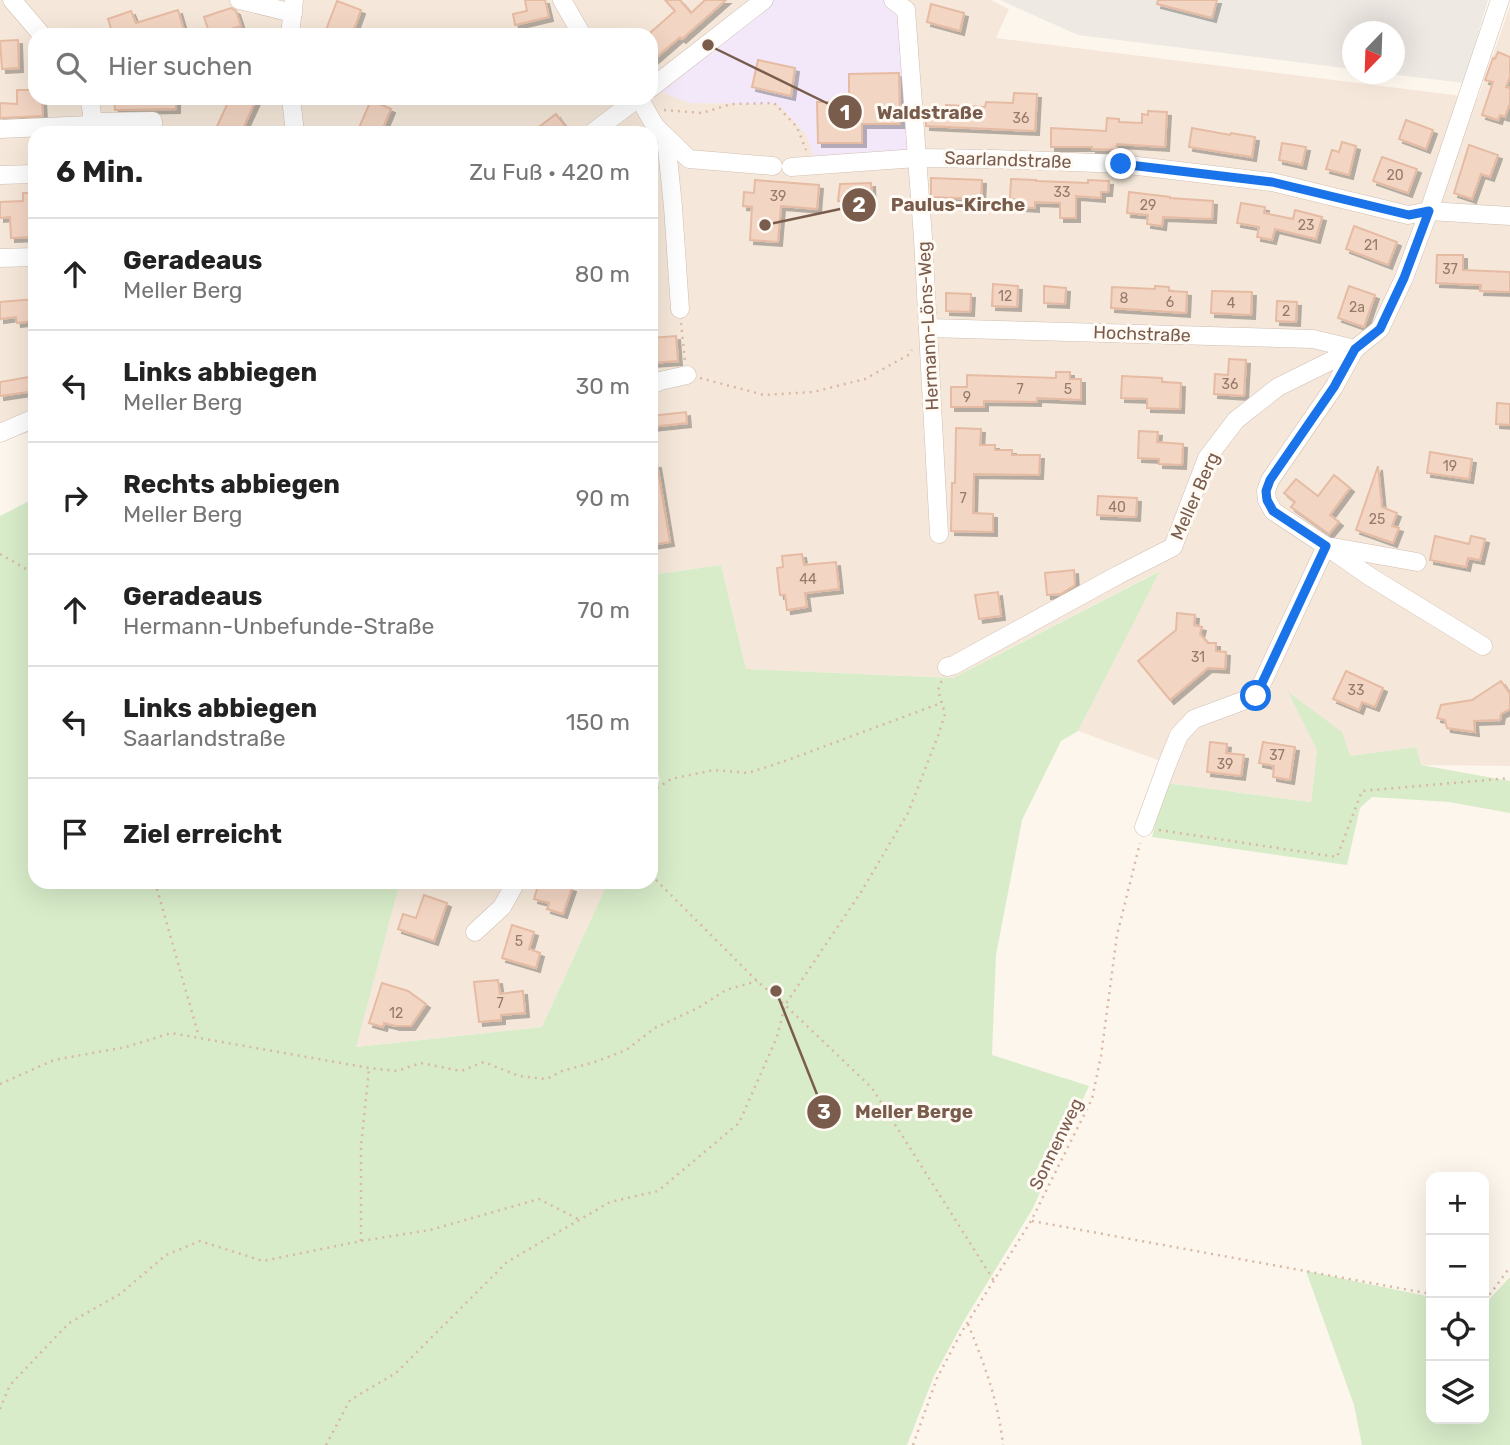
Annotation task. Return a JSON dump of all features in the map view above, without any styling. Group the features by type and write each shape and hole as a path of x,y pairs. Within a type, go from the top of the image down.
{"street":[{"path":"12,0 36,28"},
{"path":"239,0 293,6 291,28"},
{"path":"562,0 578,28"},
{"path":"658,83 764,0"},
{"name":"Hermann-Löns-Weg","path":"893,0 906,10 939,534"},
{"path":"1483,646 1369,576 1273,511 1266,491 1270,480 1334,387 1355,349 1380,329 1404,278 1429,211 1500,0"},
{"path":"89,126 93,111 91,105"},
{"path":"292,105 294,126"},
{"path":"601,126 629,105"},
{"path":"642,105 655,126"},
{"path":"100,126 153,121 153,126"},
{"path":"0,129 28,128"},
{"path":"658,129 666,138 680,309"},
{"name":"Saarlandstraße","path":"666,138 690,159 782,167 917,158 1121,164 1272,182 1409,215 1429,211 1510,216"},
{"path":"0,175 28,174"},
{"path":"0,258 28,257"},
{"name":"Hochstraße","path":"928,328 1313,340 1355,349"},
{"name":"Meller Berg","path":"947,667 1174,547 1207,458 1236,420 1278,387 1355,349"},
{"path":"658,382 687,375"},
{"path":"0,433 28,421"},
{"path":"1326,546 1416,562"},
{"path":"1144,827 1179,735 1194,719 1256,696 1326,546"},
{"path":"475,932 502,907 512,889"}],"path":[{"path":"662,110 702,113 731,104 774,103 797,127 813,166"},
{"path":"680,309 687,375 764,395 813,391 865,379 910,354 928,328"},
{"path":"0,554 28,570"},
{"path":"326,1445 350,1400 396,1373 507,1262 610,1202 658,1191 739,1123 777,1037 785,1005 861,892 908,813 945,715 938,690 947,667"},
{"path":"658,787 671,779 714,770 748,773 941,703"},
{"path":"1144,827 1337,857 1363,791 1510,778"},
{"name":"Sonnenweg","path":"913,1445 937,1378 1031,1221 1092,1099 1101,1056 1116,935 1144,827"},
{"path":"658,882 757,981 872,1088 994,1281"},
{"path":"157,889 199,1037"},
{"path":"0,1084 54,1060 126,1047 171,1033 369,1068 397,1071 421,1063 461,1071 484,1062 519,1076 547,1079 562,1071 626,1050 655,1028 698,1008 726,990 757,981"},
{"path":"361,1241 361,1146 369,1068"},
{"path":"0,1409 10,1385 69,1323 120,1294 166,1255 200,1241 263,1261 430,1230 538,1199 580,1220"},
{"path":"1031,1221 1426,1293"},
{"path":"1485,1298 1510,1267"},
{"path":"968,1323 988,1374 1003,1445"}],"shaded area":[{"path":"0,0 991,0 1009,9 996,38 1342,81 1342,84 1366,84 1478,98 1510,6 1510,766 1420,765 1416,747 1350,756 1289,694 1317,750 1311,802 1166,783 1163,762 1078,731 1159,571 953,678 746,669 721,565 658,574 658,126 28,126 28,433 0,442"},
{"path":"764,0 893,0 906,10 917,158 817,166 806,134 778,104 690,103 658,91 658,83"},
{"path":"1000,0 1488,0 1464,83 1405,76 1405,21 1342,21 1342,68 1078,35"},
{"path":"398,889 605,889 542,1027 355,1047"}],"green space":[{"path":"28,502 28,889 398,889 356,1047 542,1027 605,889 658,889 658,574 721,565 746,669 953,678 1160,571 1078,731 1061,741 1022,820 996,955 992,1055 1089,1086 1032,1210 965,1319 934,1376 907,1445 0,1445 0,516"},
{"path":"1288,692 1342,732 1350,756 1416,747 1421,765 1510,781 1510,813 1449,802 1372,797 1360,808 1347,865 1152,837 1166,783 1311,802 1317,750"},
{"path":"1306,1271 1426,1296 1426,1424 1489,1424 1489,1300 1510,1277 1510,1445 1362,1445 1354,1405"}],"building":[{"path":"525,0 545,0 549,17 515,25 513,14 527,11"},
{"path":"665,0 680,0 691,13 705,0 726,0 682,39 680,37 658,56 658,28 656,28 675,11"},
{"path":"1158,0 1217,0 1212,18 1157,4"},
{"path":"337,1 361,10 355,28 327,28"},
{"path":"931,4 964,13 960,31 927,22"},
{"path":"231,8 236,11 241,26 208,28 204,17"},
{"path":"178,10 183,28 111,28 108,19 131,11 136,23"},
{"path":"18,40 19,68 2,69 0,41"},
{"path":"1498,52 1510,57 1510,77 1506,87 1510,88 1510,103 1505,117 1500,115 1498,120 1482,115 1493,82 1485,80"},
{"path":"758,60 795,68 791,96 752,87"},
{"path":"899,73 900,124 862,124 862,143 818,143 817,102 849,102 849,74"},
{"path":"17,90 28,90 28,105 42,105 43,116 0,118 0,103 17,104"},
{"path":"1014,93 1037,94 1035,131 926,126 926,108 946,108 946,105 985,107 986,102 1013,103"},
{"path":"115,105 176,105 176,109 115,110"},
{"path":"227,105 254,105 244,126 217,126"},
{"path":"369,105 382,105 391,109 384,126 360,126"},
{"path":"1148,111 1167,112 1165,147 1117,144 1117,150 1051,147 1051,128 1106,131 1107,118 1119,119 1119,122 1142,123 1142,114 1148,115"},
{"path":"556,114 565,126 540,126"},
{"path":"1406,120 1433,130 1426,149 1399,139"},
{"path":"1192,128 1255,137 1252,157 1189,147"},
{"path":"1342,142 1356,146 1349,175 1326,169 1332,150 1339,152"},
{"path":"1282,143 1306,147 1302,165 1279,160"},
{"path":"1469,145 1498,155 1490,177 1481,174 1472,199 1454,193"},
{"path":"1382,157 1417,169 1408,193 1373,181"},
{"path":"931,178 982,180 981,199 931,197"},
{"path":"1011,179 1088,183 1088,180 1109,181 1108,192 1101,192 1101,198 1076,196 1076,218 1060,218 1060,203 1035,202 1035,208 1021,207 1021,200 1010,199"},
{"path":"755,180 819,185 817,209 781,206 778,242 750,240 752,207 743,206 744,192 754,193"},
{"path":"871,183 872,206 841,207 841,201 838,201 840,184"},
{"path":"1129,192 1213,201 1212,219 1163,217 1162,226 1147,224 1148,215 1127,213"},
{"path":"23,193 28,193 28,237 11,238 10,217 0,218 0,202 23,201"},
{"path":"1241,203 1265,207 1264,213 1293,219 1295,210 1322,217 1316,239 1275,229 1272,240 1257,237 1259,227 1237,223"},
{"path":"1354,226 1397,242 1388,265 1346,249"},
{"path":"1437,255 1463,255 1463,270 1510,272 1510,292 1480,291 1481,285 1436,283"},
{"path":"993,284 1018,286 1017,307 992,306"},
{"path":"1044,286 1066,288 1065,304 1044,303"},
{"path":"1155,286 1169,287 1169,291 1187,292 1186,313 1111,308 1112,287 1155,289"},
{"path":"1349,286 1375,295 1364,327 1338,318"},
{"path":"1212,291 1252,292 1251,315 1211,313"},
{"path":"946,293 971,294 970,312 946,311"},
{"path":"28,300 28,322 17,323 16,317 0,319 0,302"},
{"path":"1277,301 1297,302 1296,322 1276,321"},
{"path":"676,336 678,361 658,362 658,337"},
{"path":"1229,359 1246,360 1244,396 1214,394 1215,374 1228,375"},
{"path":"1056,372 1070,372 1070,379 1081,379 1081,400 1037,398 1037,402 984,401 984,407 951,407 951,387 967,387 967,375 1056,378"},
{"path":"1122,376 1162,378 1162,382 1181,383 1180,409 1147,408 1147,399 1121,398"},
{"path":"28,377 28,392 0,396 0,382"},
{"path":"1497,403 1510,404 1510,425 1496,424"},
{"path":"686,412 687,423 658,426 658,415"},
{"path":"956,428 981,429 980,445 995,445 995,450 1012,450 1012,455 1040,455 1039,475 974,474 973,513 993,514 993,532 951,531"},
{"path":"1139,431 1158,432 1157,442 1183,444 1182,465 1159,464 1159,459 1138,458"},
{"path":"1430,452 1472,459 1469,479 1427,473"},
{"path":"1378,466 1382,507 1397,513 1392,526 1399,528 1393,543 1356,530"},
{"path":"658,470 670,542 658,544"},
{"path":"1334,475 1350,488 1330,515 1339,522 1329,534 1291,507 1295,502 1284,493 1296,479 1318,496"},
{"path":"1098,496 1137,498 1136,517 1097,515"},
{"path":"1435,536 1469,544 1471,536 1485,539 1480,560 1468,558 1466,567 1430,560"},
{"path":"802,554 804,565 836,562 839,589 805,593 807,607 787,610 785,595 780,595 777,568 783,567 782,556"},
{"path":"1074,570 1075,585 1061,594 1047,595 1045,573"},
{"path":"998,592 1001,616 979,619 975,595"},
{"path":"1177,613 1195,615 1194,625 1202,627 1200,634 1208,643 1216,643 1216,651 1226,652 1225,669 1208,668 1170,700 1138,661 1176,630"},
{"path":"1346,671 1383,688 1375,707 1362,702 1359,710 1333,699"},
{"path":"1501,681 1510,694 1510,709 1501,714 1500,720 1474,721 1475,732 1447,728 1445,720 1437,718 1441,705 1472,700"},
{"path":"1210,742 1227,744 1226,753 1244,755 1241,776 1207,772"},
{"path":"1263,742 1295,747 1290,780 1273,777 1274,766 1259,763"},
{"path":"537,889 572,889 563,914 547,909 549,903 534,899"},
{"path":"424,895 447,903 434,941 398,929 403,914 416,918"},
{"path":"512,925 534,932 529,949 540,953 536,968 502,958"},
{"path":"498,980 500,994 523,991 525,1013 501,1015 501,1020 479,1022 474,982"},
{"path":"382,983 408,991 426,1004 411,1026 384,1023 383,1027 369,1023"}],"place":[{"name":"Waldstraße","path":"708,45"},
{"name":"Paulus-Kirche","path":"765,225"},
{"name":"Meller Berge","path":"776,991"}],"route":[{"path":"1121,164 1272,182 1409,215 1429,211 1404,278 1380,329 1355,349 1334,387 1270,480 1266,491 1273,511 1326,546 1256,696"}]}
